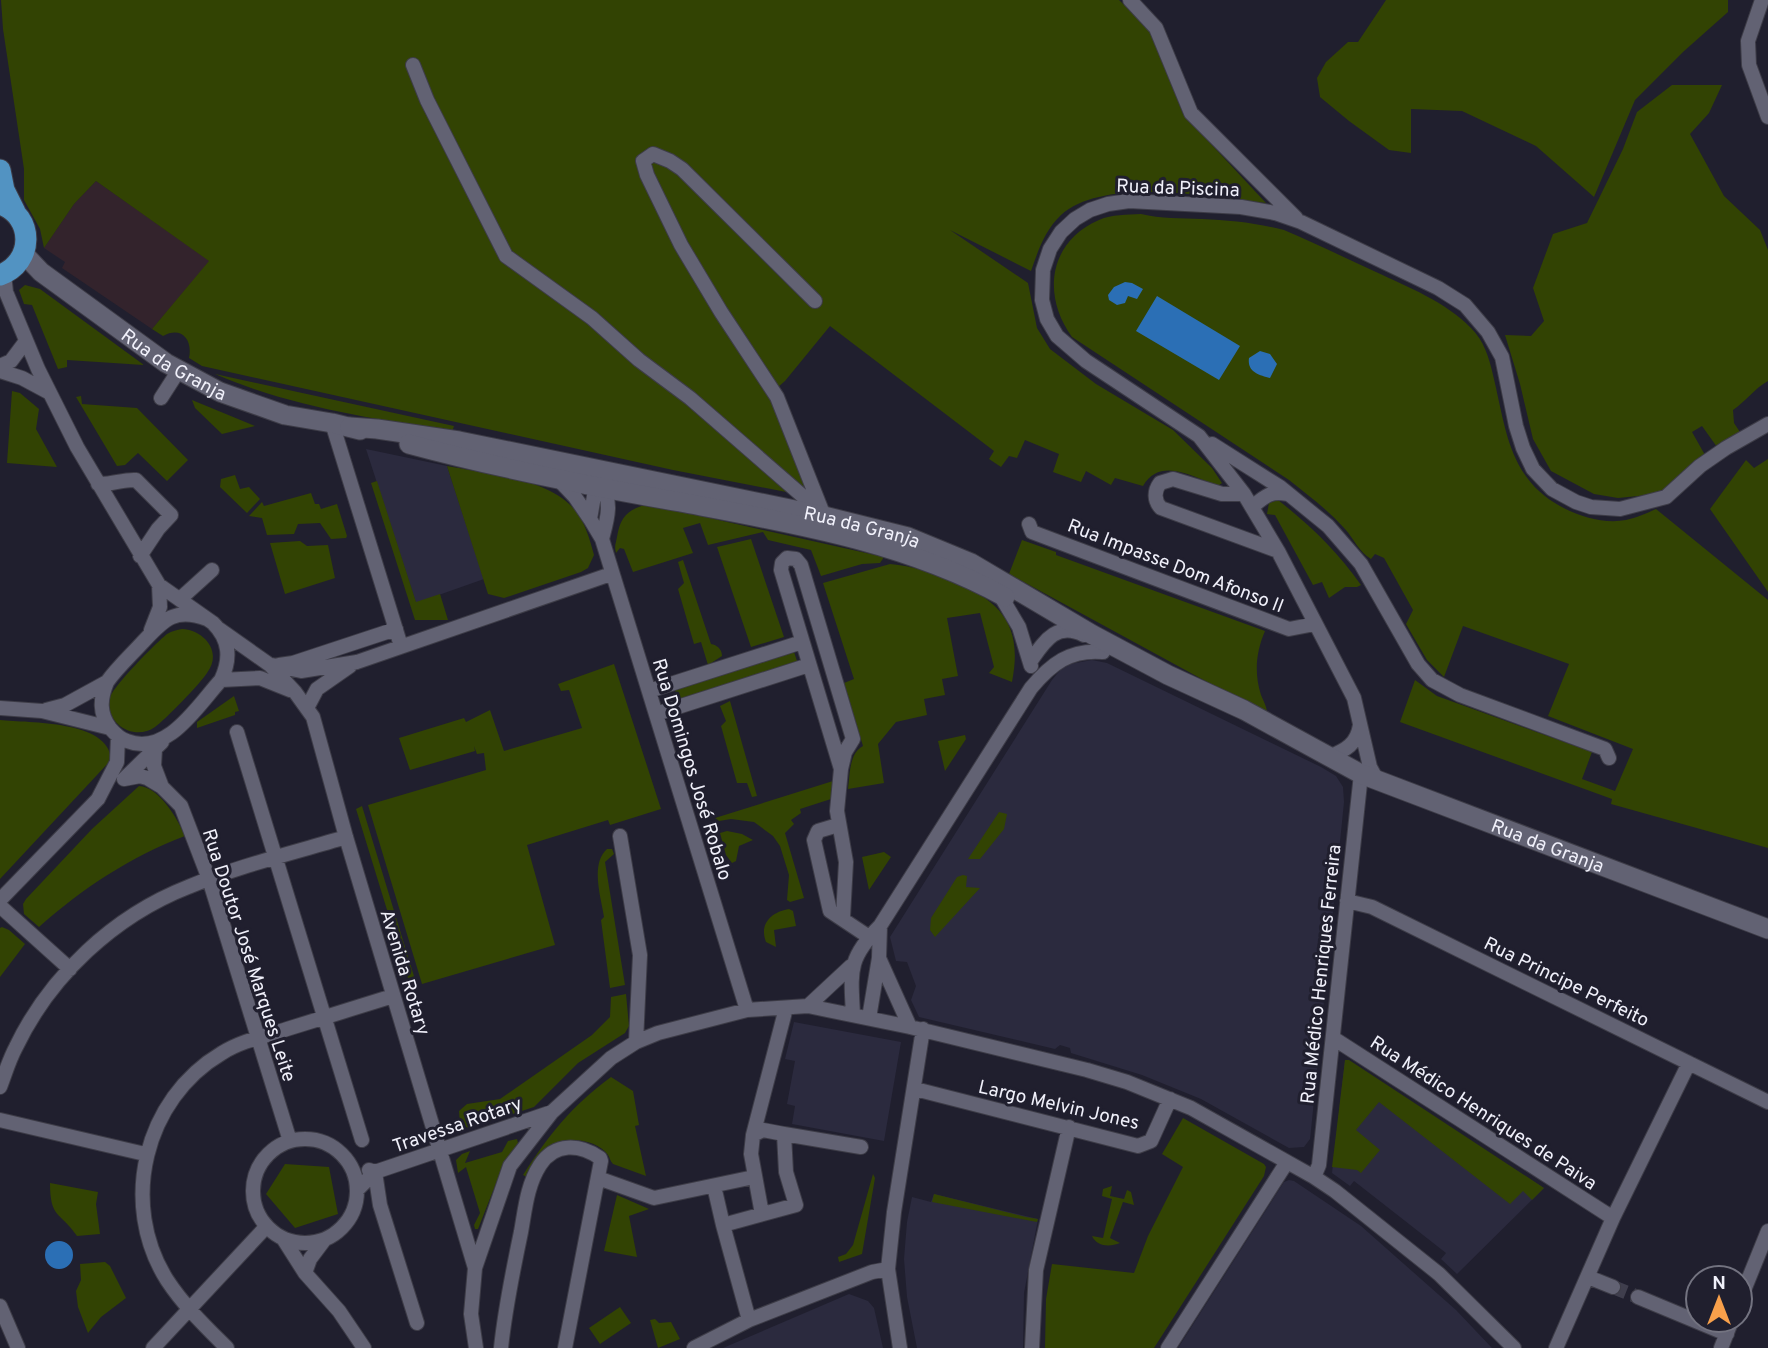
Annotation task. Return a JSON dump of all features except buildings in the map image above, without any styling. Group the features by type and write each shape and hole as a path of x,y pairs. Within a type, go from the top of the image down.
{"main road":[{"path":"0,170 8,208 22,221 26,232 8,275"},
{"name":"Rua da Granja","path":"8,275 41,272 166,363 220,392 285,415 459,441 824,516 908,537 953,554 1061,622 1103,652 1182,694 1294,747 1329,757"},
{"name":"Rua da Granja","path":"341,425 463,459 761,517 866,542 944,568 1244,710 1365,775 1768,929"}],"street":[{"path":"1130,0 1156,28 1191,113 1301,222"},
{"path":"1762,0 1748,41 1749,65 1768,117"},
{"path":"413,65 427,100 506,256 592,318 639,360 690,398 824,516"},
{"path":"815,301 682,169 653,154 643,161 659,202 681,245 720,312 777,397 824,516"},
{"name":"Rua da Piscina","path":"1365,775 1370,767 1354,698 1278,551 1248,501 1199,436 1086,361 1057,336 1047,319 1042,300 1042,270 1050,249 1061,232 1083,215 1108,204 1129,201 1241,207 1275,213 1301,222 1438,288 1465,305 1488,332 1502,357 1516,426 1533,469 1552,489 1591,507 1620,509 1667,497 1700,466 1768,424"},
{"path":"8,275 26,341 50,394 98,484 159,585 270,665 301,671 358,662 611,574"},
{"path":"0,369 11,361 26,341"},
{"path":"0,369 22,377 50,394"},
{"path":"161,398 179,370"},
{"path":"341,425 401,646"},
{"path":"1199,436 1288,494 1328,526 1361,564 1418,664 1432,681 1460,695 1605,749 1609,758"},
{"path":"587,467 603,486 608,497 608,517 602,539"},
{"path":"556,477 575,497 602,539"},
{"path":"98,484 111,485 136,480 171,515 140,556"},
{"path":"1278,551 1161,508 1156,498 1157,486 1160,482 1169,480 1248,501 1277,491 1288,494"},
{"path":"590,519 594,496 603,486 618,481 657,487 667,483"},
{"path":"608,517 619,504 640,495"},
{"name":"Rua Impasse Dom Afonso II","path":"1029,524 1032,532 1289,629 1315,624"},
{"name":"Rua Domingos José Robalo","path":"602,539 747,1010"},
{"path":"841,769 781,570 782,563 787,558 796,559 801,565 853,739 845,752 836,811 846,862 843,917"},
{"path":"180,599 212,570"},
{"path":"149,635 160,607 159,585"},
{"path":"1000,594 1019,626 1030,662 1031,688"},
{"path":"98,799 117,762 114,732 101,707 107,682 156,626 174,615 196,615 207,619"},
{"path":"1030,662 1045,640 1058,631 1061,622"},
{"path":"1059,660 1063,646 1061,622"},
{"path":"0,900 98,799 124,779 221,680 226,670 228,650 219,629"},
{"path":"270,665 293,663 396,629"},
{"path":"649,691 802,642"},
{"path":"808,1006 851,966 869,937 880,926 1031,688 1045,671 1059,660 1077,653 1103,652"},
{"path":"307,708 317,689 358,662"},
{"name":"Avenida Rotary","path":"270,665 313,717 346,837 475,1268"},
{"path":"656,714 809,665"},
{"path":"221,680 260,678 295,692"},
{"path":"42,711 65,705 107,682"},
{"path":"0,708 42,711 114,732 134,744 147,745 167,737"},
{"path":"1329,757 1352,745 1358,736 1361,723"},
{"path":"237,732 362,1140"},
{"path":"1352,745 1365,775"},
{"name":"Rua Doutor José Marques Leite","path":"155,748 154,766 162,787 181,806 209,879 290,1140"},
{"name":"Rua Médico Henriques Ferreira","path":"1314,1177 1319,1165 1347,901 1365,775"},
{"path":"124,779 140,776 162,787"},
{"path":"838,825 818,831 814,840 830,911 843,917 869,937"},
{"path":"620,836 640,955 636,1042"},
{"path":"0,1087 16,1047 42,1002 87,950 115,928 145,908 186,887 346,837"},
{"name":"Rua Principe Perfeito","path":"1347,901 1372,907 1768,1102"},
{"path":"0,906 70,969"},
{"path":"869,1018 879,958 880,926"},
{"path":"879,958 916,1028 915,1089 894,1212 888,1269 901,1348"},
{"path":"851,966 853,1016"},
{"path":"227,1348 189,1309 167,1280 149,1237 142,1183 145,1154 164,1108 195,1072 220,1054 257,1038 393,996"},
{"path":"477,1348 471,1314 475,1268 510,1166 552,1112 611,1058 636,1042 658,1033 747,1010 808,1006 916,1028 1087,1070 1127,1082 1221,1124 1314,1177 1382,1226 1439,1273 1514,1348"},
{"path":"762,1214 751,1154 753,1135 786,1008"},
{"name":"Rua Médico Henriques de Paiva","path":"1333,1038 1613,1218"},
{"path":"1556,1348 1613,1218 1689,1063"},
{"name":"Largo Melvin Jones","path":"915,1089 1138,1146 1151,1141 1170,1100"},
{"name":"Travessa Rotary","path":"358,1190 375,1172 552,1112"},
{"path":"0,1120 145,1154"},
{"path":"1032,1348 1036,1270 1069,1127"},
{"path":"753,1135 763,1130 861,1147"},
{"path":"723,1224 796,1205 786,1172 784,1134"},
{"path":"284,1240 312,1243 326,1239 339,1231 349,1220 358,1190 355,1176 350,1163 330,1145 304,1139 290,1140 274,1149 262,1161 254,1177 252,1195 257,1212 267,1227 284,1240 305,1273 339,1311 364,1348"},
{"path":"501,1348 527,1195 539,1166 546,1158 561,1148 579,1147 600,1158 565,1348"},
{"path":"1168,1348 1287,1162"},
{"name":"Travessa Rotary","path":"350,1163 375,1172"},
{"path":"375,1172 380,1205 417,1324"},
{"path":"598,1178 654,1198 754,1177"},
{"path":"714,1186 749,1320"},
{"path":"153,1348 267,1227"},
{"path":"1754,1266 1768,1231"},
{"path":"305,1273 310,1259 326,1239"},
{"path":"694,1348 749,1320 872,1272 888,1269"},
{"path":"1588,1277 1613,1287"},
{"path":"1638,1297 1684,1312"},
{"path":"0,1306 18,1348"}],"shaded area":[{"path":"96,181 210,261 152,329 62,268 65,262 44,248 74,204"},
{"path":"366,449 447,466 484,579 416,603"},
{"path":"1092,660 1107,663 1321,767 1336,776 1343,787 1344,802 1311,1130 1310,1139 1304,1147 1289,1148 1201,1099 1142,1075 1071,1053 1070,1048 1060,1045 1055,1049 919,1017 911,1000 916,986 907,962 896,961 890,937 1052,680 1061,669 1070,664"},
{"path":"794,1022 901,1042 884,1141 792,1124 795,1106 787,1104 795,1061 785,1059"},
{"path":"1345,1060 1544,1188 1457,1274 1441,1259 1446,1253 1354,1181 1350,1186 1332,1173"},
{"path":"1289,1180 1361,1226 1456,1310 1492,1348 1178,1348 1284,1182"},
{"path":"934,1194 1038,1219 1024,1293 1023,1348 917,1348 907,1297 904,1259 907,1222 912,1197 931,1202"},
{"path":"849,1294 868,1301 874,1308 883,1348 723,1348"}],"green space":[{"path":"1,0 1119,0 1151,31 1183,114 1266,203 1160,192 1104,196 1080,203 1055,221 1039,248 1031,271 950,230 1028,283 1037,328 1050,349 1096,384 1173,430 1212,468 1222,483 1218,486 1188,474 1168,470 1150,477 1143,486 1115,478 1111,485 1086,471 1081,482 1053,472 1059,454 1025,440 1017,458 1009,456 1001,467 989,459 994,451 830,326 785,381 770,394 812,497 673,470 202,366 189,358 189,345 184,336 169,333 163,336 152,329 209,261 96,181 74,204 44,248 40,229 24,200 24,169"},
{"path":"1386,0 1728,0 1728,12 1635,100 1594,197 1536,146 1462,111 1411,109 1411,153 1389,150 1320,97 1317,78 1326,62 1348,42 1358,42"},
{"path":"1672,85 1722,85 1709,113 1690,134 1724,196 1760,230 1768,250 1768,381 1733,410 1734,423 1740,432 1717,447 1702,426 1692,432 1705,455 1658,494 1618,498 1594,494 1551,471 1533,439 1505,335 1531,336 1544,321 1533,288 1553,234 1587,223 1623,149 1637,112"},
{"path":"1141,214 1164,218 1233,221 1284,230 1401,283 1450,310 1476,333 1483,344 1512,450 1529,481 1543,494 1567,510 1601,520 1626,520 1656,509 1768,600 1768,848 1611,804 1612,799 1400,722 1415,680 1437,696 1592,752 1582,779 1615,791 1633,749 1548,716 1569,664 1463,626 1444,677 1427,660 1406,624 1413,610 1384,558 1375,554 1371,559 1367,556 1332,516 1289,480 1072,337 1056,305 1055,271 1060,256 1069,242 1082,230 1099,220"},
{"path":"25,285 40,289 144,365 67,360 67,367 58,369 32,305 24,304 19,290"},
{"path":"215,374 454,426 452,432 332,410 273,395"},
{"path":"12,391 20,393 39,409 36,429 57,467 7,463"},
{"path":"81,396 82,404 137,408 188,460 167,481 138,453 125,465 117,466 76,397"},
{"path":"192,400 255,426 222,434 195,408"},
{"path":"1768,459 1768,592 1710,509 1746,460 1754,468"},
{"path":"447,466 516,479 549,490 563,499 579,515 587,531 594,555 588,568 504,598 488,594"},
{"path":"235,475 240,489 249,487 260,499 247,513 220,487 221,479"},
{"path":"377,481 416,602 440,594 448,620 415,620 371,483"},
{"path":"311,493 315,504 319,504 321,509 337,504 346,538 331,539 320,523 298,524 294,534 267,535 262,518 249,516 262,502 264,506"},
{"path":"1278,500 1323,540 1361,585 1345,587 1329,598 1322,582 1313,585 1275,515 1267,514 1269,503"},
{"path":"645,505 884,557 880,563 862,564 821,576 811,550 768,540 763,532 708,545 700,523 683,528 693,553 633,572 624,549 620,548 616,553 615,545 625,516 633,509"},
{"path":"751,539 784,637 751,647 717,547"},
{"path":"1022,540 1056,552 1056,555 1265,631 1258,655 1257,671 1267,711 1211,684 1009,574"},
{"path":"300,541 307,546 328,545 335,578 285,594 270,543"},
{"path":"683,560 711,644 719,648 722,654 708,665 701,642 694,644 678,589 684,583 678,562"},
{"path":"890,564 922,570 953,581 996,607 1011,631 1015,662 1012,682 989,673 994,667 980,613 947,618 958,676 942,679 945,695 924,699 927,715 896,722 878,744 884,783 848,789 853,759 858,749 863,746 844,683 854,679 823,583"},
{"path":"182,629 197,633 209,644 213,657 207,673 182,702 155,727 138,732 122,728 109,707 113,692 162,639 169,633"},
{"path":"794,652 798,664 678,702 675,690"},
{"path":"614,664 661,809 610,825 608,820 527,845 555,945 422,984 368,805 486,770 484,753 477,754 474,746 475,751 410,770 399,738 464,718 466,722 490,710 504,751 582,728 569,690 561,691 558,684"},
{"path":"234,696 239,711 235,712 235,715 197,728 197,722"},
{"path":"730,701 757,796 752,797 747,783 737,783 721,726 726,721 720,706"},
{"path":"0,720 48,723 83,731 97,737 107,747 111,760 0,879"},
{"path":"965,735 966,739 945,771 938,741"},
{"path":"833,781 831,799 800,809 801,813 791,820 794,824 785,833 804,898 790,902 787,900 789,875 780,846 773,836 754,822 731,819 719,821 715,818"},
{"path":"139,786 154,792 160,798 173,813 185,836 108,875 39,927 24,914 23,904 26,899 92,829"},
{"path":"362,806 417,986 411,988 356,809"},
{"path":"999,812 1007,814 1004,829 980,859 968,859"},
{"path":"727,831 753,840 739,846 736,861 732,863 726,855 720,833"},
{"path":"607,849 612,849 614,854 605,862 625,985 610,988 598,872 602,855"},
{"path":"884,852 891,857 869,890 862,857"},
{"path":"967,876 966,887 980,888 935,937 930,930 931,918 957,877"},
{"path":"789,909 793,911 796,926 774,930 776,947 766,942 765,924 772,916"},
{"path":"0,928 25,944 0,977"},
{"path":"626,994 629,1026 625,1033 578,1063 534,1107 469,1128 460,1125 459,1111 467,1104 500,1099 592,1035 610,1017 611,997"},
{"path":"1345,1060 1349,1060 1544,1188 1532,1200 1523,1191 1510,1204 1379,1102 1356,1130 1380,1150 1361,1173 1357,1170 1332,1167"},
{"path":"611,1077 633,1091 639,1125 635,1126 646,1176 613,1164 608,1155 594,1144 575,1140 548,1147 540,1156 529,1178 523,1175 562,1122"},
{"path":"1183,1118 1264,1164 1264,1176 1154,1348 1045,1348 1046,1299 1052,1264 1134,1273 1148,1236 1183,1167 1162,1154"},
{"path":"517,1139 518,1143 500,1173 478,1229 475,1229 474,1225 480,1213 466,1167 458,1173 456,1160 470,1151 465,1163 502,1152 508,1141"},
{"path":"285,1164 329,1167 338,1214 295,1228 266,1194"},
{"path":"873,1174 875,1178 862,1254 839,1262 838,1257 846,1254 853,1245"},
{"path":"50,1183 98,1192 96,1204 100,1234 77,1236 54,1209"},
{"path":"1112,1186 1110,1196 1124,1199 1127,1190 1131,1192 1134,1205 1123,1202 1110,1238 1120,1243 1104,1245 1092,1236 1103,1238 1112,1199 1102,1196 1103,1189"},
{"path":"934,1194 1038,1219 1037,1222 932,1202"},
{"path":"617,1195 649,1209 629,1216 637,1257 604,1251"},
{"path":"105,1262 110,1266 126,1298 101,1317 88,1333 78,1307 76,1291 81,1280 80,1264"},
{"path":"620,1307 631,1323 600,1344 589,1328"},
{"path":"655,1319 659,1323 671,1322 680,1339 658,1348 650,1320"}],"water":[{"path":"1125,282 1143,289 1137,299 1128,296 1125,303 1117,305 1109,300 1108,295 1114,287"},
{"path":"1157,296 1240,346 1219,380 1136,331"},
{"path":"1260,351 1270,354 1277,364 1270,378 1258,374 1250,367 1249,358"},
{"path":"59,1241 69,1245 73,1255 69,1265 59,1269 49,1265 45,1255 49,1245"}],"tunnel":[{"path":"1613,1287 1638,1297"}]}
